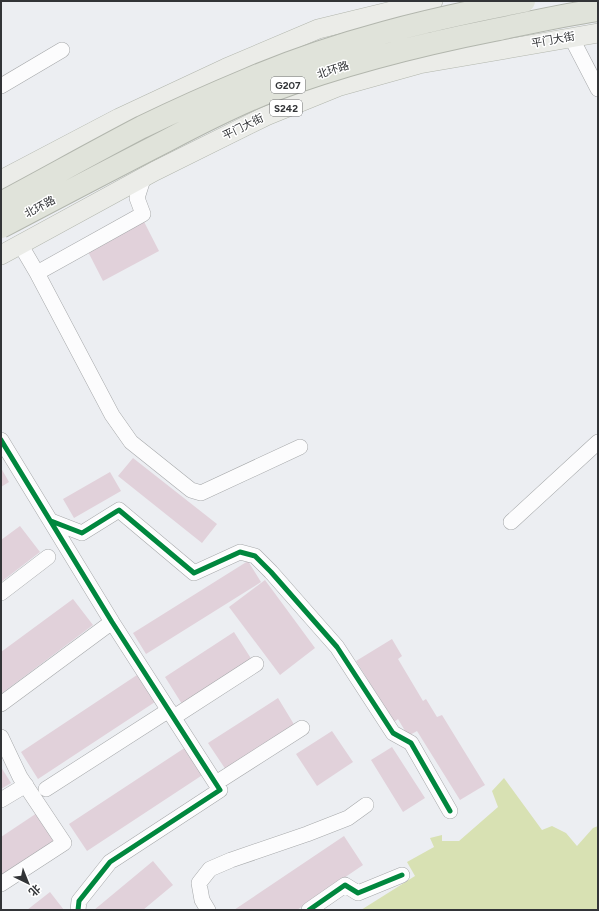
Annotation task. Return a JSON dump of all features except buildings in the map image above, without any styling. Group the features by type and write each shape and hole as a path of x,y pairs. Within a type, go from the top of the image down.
{"highway":[{"name":"北环路","path":"1,203 143,127 250,78 310,56 375,35 449,16 524,1"},
{"name":"北环路","path":"1,227 104,172 200,124 270,92 332,69 396,52 544,19 598,10"}],"main road":[{"path":"1,180 119,118 226,68 318,29 433,1"},
{"name":"平门大街","path":"1,255 146,175 266,116 340,86 419,64 598,33"},
{"path":"119,118 146,175"}],"street":[{"path":"572,37 598,89"},
{"path":"1,86 62,50"},
{"path":"37,273 143,214 137,198 146,175"},
{"path":"20,244 37,273 108,408 131,442 191,490 201,493 300,447"},
{"path":"1,440 112,622 220,790 110,862 80,901 78,910"},
{"path":"511,522 598,442"},
{"path":"51,521 82,533 119,510 194,573 240,552 255,556 337,647 393,733 411,744 450,810"},
{"path":"1,593 48,557"},
{"path":"1,704 112,622"},
{"path":"46,790 171,713 256,664"},
{"path":"216,783 302,728"},
{"path":"1,737 20,777 64,843 1,884"},
{"path":"1,800 26,785"},
{"path":"208,910 202,900 199,883 210,870 231,860 308,834 348,818 366,805"},
{"path":"309,910 345,885 358,893 402,875"}],"green space":[{"path":"504,778 542,830 552,826 566,833 577,846 593,828 598,826 598,910 361,910 415,876 407,862 434,847 430,838 442,835 442,841 459,841 498,807 492,791"}],"cycle path":[{"path":"1,440 112,622 220,790 110,862 79,901 78,910"},
{"path":"51,521 82,533 119,510 194,573 240,552 255,556 337,647 393,733 411,743 450,811"},
{"path":"309,910 345,885 358,893 402,875"}]}
